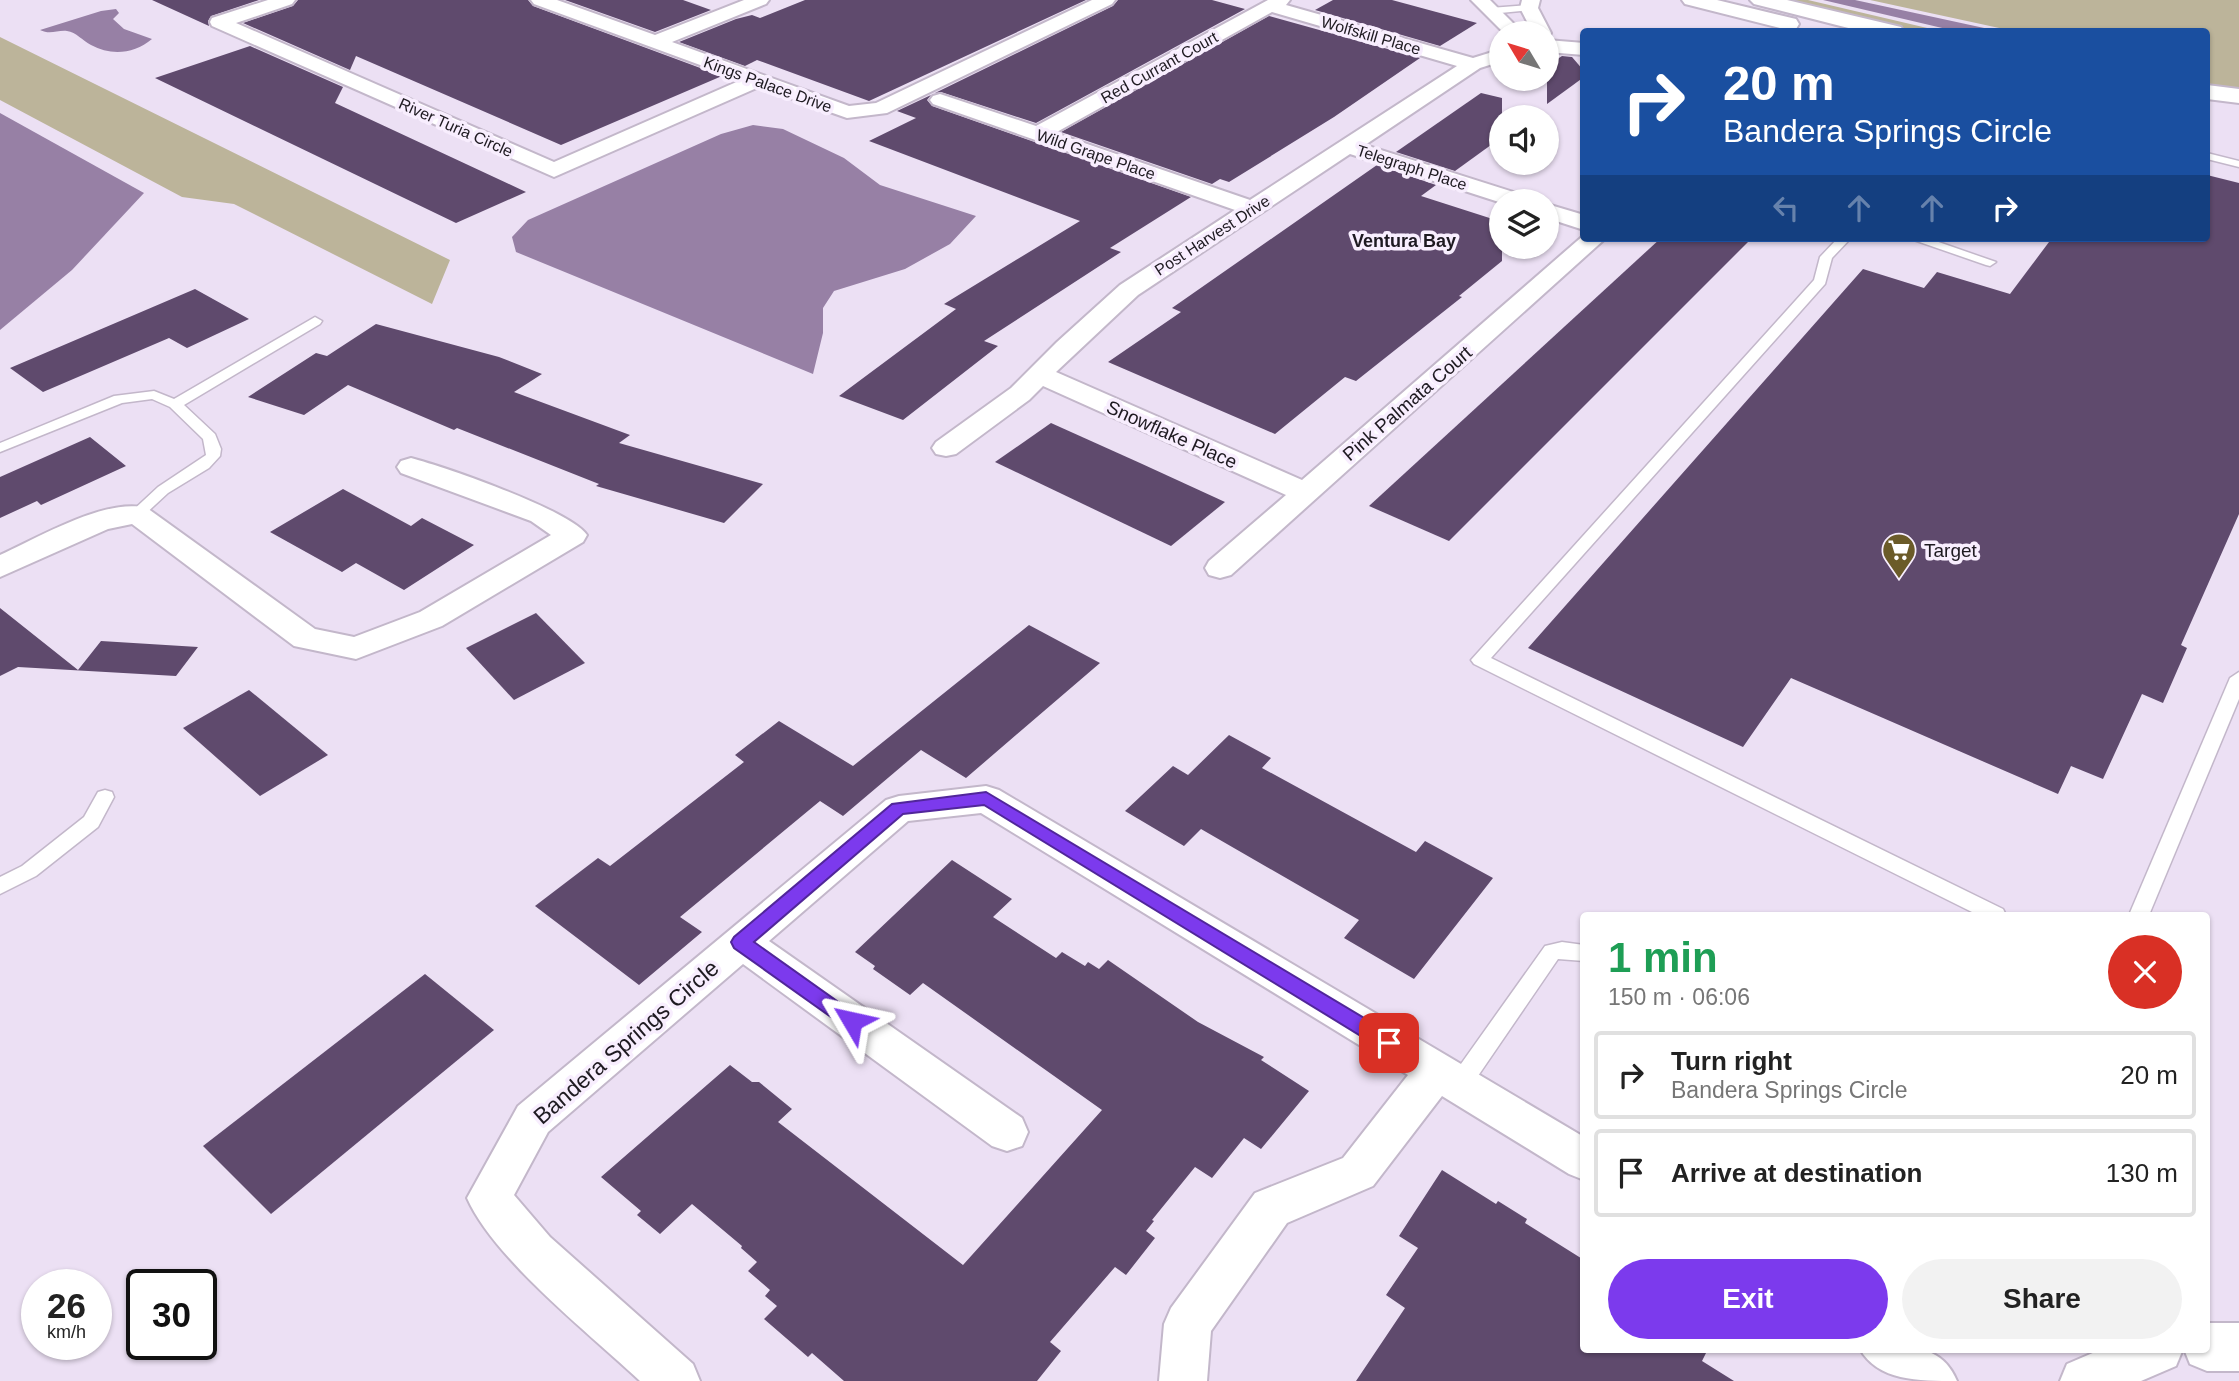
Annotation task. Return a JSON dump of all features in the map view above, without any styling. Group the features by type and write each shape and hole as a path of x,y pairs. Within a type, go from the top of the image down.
{"street":[{"name":"River Turia Circle","path":"286,0 219,22 554,170 758,80"},
{"path":"655,42 760,0"},
{"name":"Kings Palace Drive","path":"558,2 655,42 847,113 880,109 1106,0"},
{"path":"1692,0 1805,28"},
{"path":"1761,0 1876,28"},
{"name":"Wolfskill Place","path":"1276,3 1473,64"},
{"name":"Red Currant Court","path":"1037,134 1276,3"},
{"path":"1530,4 1538,21"},
{"path":"1485,6 1501,21"},
{"path":"1559,43 1580,48"},
{"name":"Post Harvest Drive","path":"946,448 1020,394 1129,290 1473,64 1489,59"},
{"path":"2210,92 2239,96"},
{"name":"Wild Grape Place","path":"940,100 1253,209"},
{"path":"2210,111 2239,114"},
{"name":"Telegraph Place","path":"1347,146 1489,192"},
{"path":"1559,215 1580,222"},
{"name":"Pink Palmata Court","path":"1220,568 1589,242"},
{"name":"Snowflake Place","path":"1039,374 1306,493"},
{"path":"0,567 100,521 137,514 305,638 356,649 431,619 572,535 541,515 411,467"},
{"name":"Bandera Springs Circle","path":"676,1381 534,1252 489,1198 533,1119 898,808 986,799 1448,1078 1580,1150"},
{"path":"741,942 1007,1132"},
{"path":"1183,1381 1188,1324 1271,1208 1358,1172 1448,1078"},
{"path":"2210,1348 2239,1347"},
{"path":"1890,1353 1933,1381"},
{"path":"2084,1381 2150,1353"}],"lane":[{"path":"1485,6 1530,4"},
{"path":"2210,157 2239,164"},
{"path":"1841,242 1826,257 1819,281 1480,660 1990,912"},
{"path":"1927,242 1990,262"},
{"path":"175,404 316,321"},
{"path":"0,448 119,399 155,396 175,404 210,437 213,456 204,465 163,490 137,514"},
{"path":"2140,912 2239,678"},
{"path":"0,886 29,872 91,822 105,797"},
{"path":"1448,1078 1552,952 1562,950 1580,952"}],"shaded area":[{"path":"1778,0 1808,0 1927,28 1898,28"},
{"path":"1823,0 1855,0 1984,28 1942,28"},
{"path":"1870,0 2239,0 2239,91 2210,88 2210,28 1999,28"},
{"path":"116,9 119,13 113,19 124,29 152,39 138,48 114,52 99,49 70,32 40,30 101,11"},
{"path":"0,37 450,260 432,304 234,204 182,197 0,100"},
{"path":"0,113 144,193 72,270 0,330"},
{"path":"753,125 783,129 844,158 880,185 976,216 950,244 905,269 834,291 823,308 823,333 813,374 516,252 512,237 528,220 721,134"}],"building":[{"path":"152,0 259,0 211,16 209,26"},
{"path":"298,0 528,0 533,6 722,76 561,145 356,56 350,70 243,23 293,6"},
{"path":"565,0 683,0 711,10 655,32"},
{"path":"805,0 1086,0 869,101 757,60 745,66 679,42 736,19 752,15 760,18"},
{"path":"1118,0 1212,0 1245,9 1036,123 941,92 935,93 1113,6"},
{"path":"1333,0 1392,0 1477,23 1440,46 1315,10"},
{"path":"1269,16 1420,58 1334,117 1229,182 1220,179 1212,184 1061,132"},
{"path":"250,46 343,87 335,103 526,192 456,223 155,78"},
{"path":"1572,57 1580,66 1580,80 1547,104 1547,91 1559,91 1559,58"},
{"path":"1481,93 1502,98 1502,105 1489,105 1489,146 1455,171 1396,152"},
{"path":"931,95 927,100 932,106 1191,197 1110,248 1121,252 984,341 998,346 903,420 839,396 956,309 944,304 1080,221 869,141 916,118 897,111"},
{"path":"1377,165 1436,185 1421,196 1489,218 1489,259 1502,259 1459,296 1462,297 1356,381 1345,377 1275,434 1108,362 1181,312 1172,308"},
{"name":"Target","path":"2210,176 2239,183 2239,514 2181,645 2187,648 2163,703 2142,694 2103,779 2071,766 2058,794 1791,678 1743,747 1528,648 1863,269 1924,288 1937,272 2010,294 2049,242 2210,242"},
{"path":"1657,242 1748,242 1449,541 1369,506"},
{"path":"195,289 249,319 187,348 169,338 43,392 10,368"},
{"path":"376,324 499,357 542,374 514,392 630,435 619,443 763,484 724,523 596,486 599,484 457,428 454,430 348,385 304,415 248,397 316,353 327,356"},
{"path":"1051,423 1225,502 1171,546 995,462"},
{"path":"90,437 126,466 41,505 37,501 0,518 0,477"},
{"path":"343,489 411,526 422,518 474,545 404,590 356,563 342,572 270,532"},
{"path":"0,608 78,670 101,641 198,647 176,676 18,667 0,676"},
{"path":"536,613 585,663 514,700 466,648"},
{"path":"1029,625 1100,663 966,778 921,750 843,816 820,801 680,917 702,932 639,985 535,906 598,858 610,866 744,762 735,755 779,721 853,766"},
{"path":"249,690 328,755 260,796 183,728"},
{"path":"1229,735 1271,758 1262,768 1416,852 1425,841 1493,878 1414,979 1344,938 1359,920 1201,829 1184,846 1125,811 1173,766 1188,775"},
{"path":"952,860 1012,899 993,917 1056,958 1062,952 1085,966 1088,962 1099,969 1108,960 1198,1022 1264,1057 1261,1060 1309,1091 1261,1149 1244,1138 1212,1178 1195,1167 1152,1220 1154,1221 1146,1231 1155,1238 1126,1275 1115,1267 1050,1342 1061,1351 1037,1381 844,1381 812,1353 808,1357 764,1319 777,1306 765,1296 770,1290 748,1271 757,1262 692,1204 660,1234 637,1215 641,1211 601,1177 730,1065 752,1082 759,1082 792,1109 778,1122 963,1265 1102,1110 923,983 910,995 873,969 875,966 855,952"},
{"path":"425,974 494,1030 271,1214 203,1146"},
{"path":"1442,1170 1496,1204 1498,1201 1527,1219 1525,1223 1580,1257 1580,1353 1706,1353 1702,1361 1734,1381 1356,1381 1405,1308 1386,1295 1418,1248 1399,1236"}],"place":[{"name":"Target","path":"1899,580"}],"district":[{"name":"Ventura Bay","path":"1404,241"}],"route":[{"path":"852,1021 741,942 898,808 986,799 1389,1043"}]}
